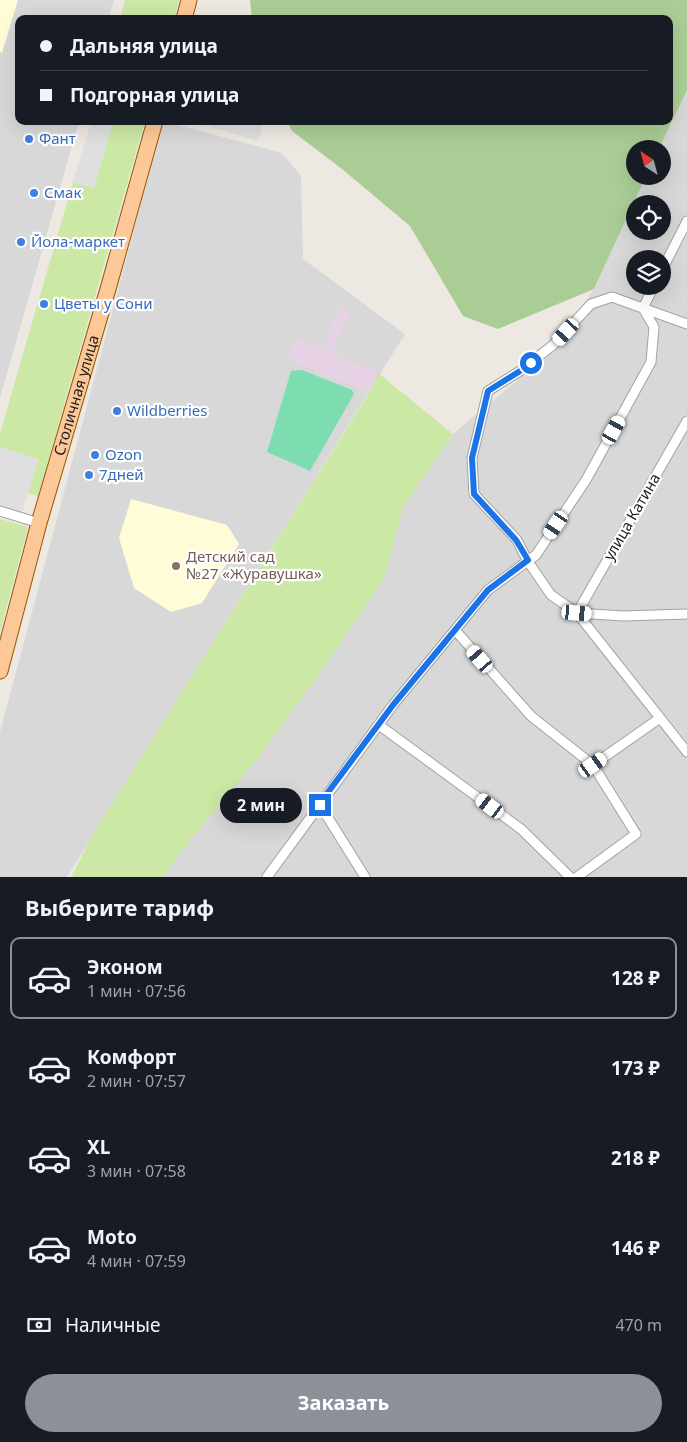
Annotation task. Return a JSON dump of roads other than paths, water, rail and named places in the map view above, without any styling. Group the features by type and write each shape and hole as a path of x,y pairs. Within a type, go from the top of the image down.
{"main road":[{"path":"185,15 189,0"},
{"name":"Столичная улица","path":"0,670 39,523 154,125"}],"street":[{"path":"671,252 687,221"},
{"path":"643,308 650,295"},
{"path":"686,749 577,613 551,595 516,540 474,494 472,458 488,391 520,371 553,345 591,304 612,297 687,324"},
{"path":"267,877 393,705 488,590 536,554 586,480 651,362 654,327 643,308"},
{"name":"улица Катина","path":"577,613 687,421"},
{"path":"0,511 39,523"},
{"path":"577,613 623,616 687,614"},
{"path":"455,630 531,716 593,765 636,834 577,877"},
{"path":"593,765 660,718"},
{"path":"379,725 522,829 570,877"},
{"path":"320,805 365,877"}],"place":[{"name":"Фант","path":"29,139"},
{"name":"Смак","path":"34,193"},
{"name":"Йола-маркет","path":"21,242"},
{"name":"Цветы у Сони","path":"44,304"},
{"name":"Wildberries","path":"117,411"},
{"name":"Ozon","path":"95,455"},
{"name":"7дней","path":"89,475"},
{"name":"Детский сад №27 «Журавушка»","path":"176,566"}]}
